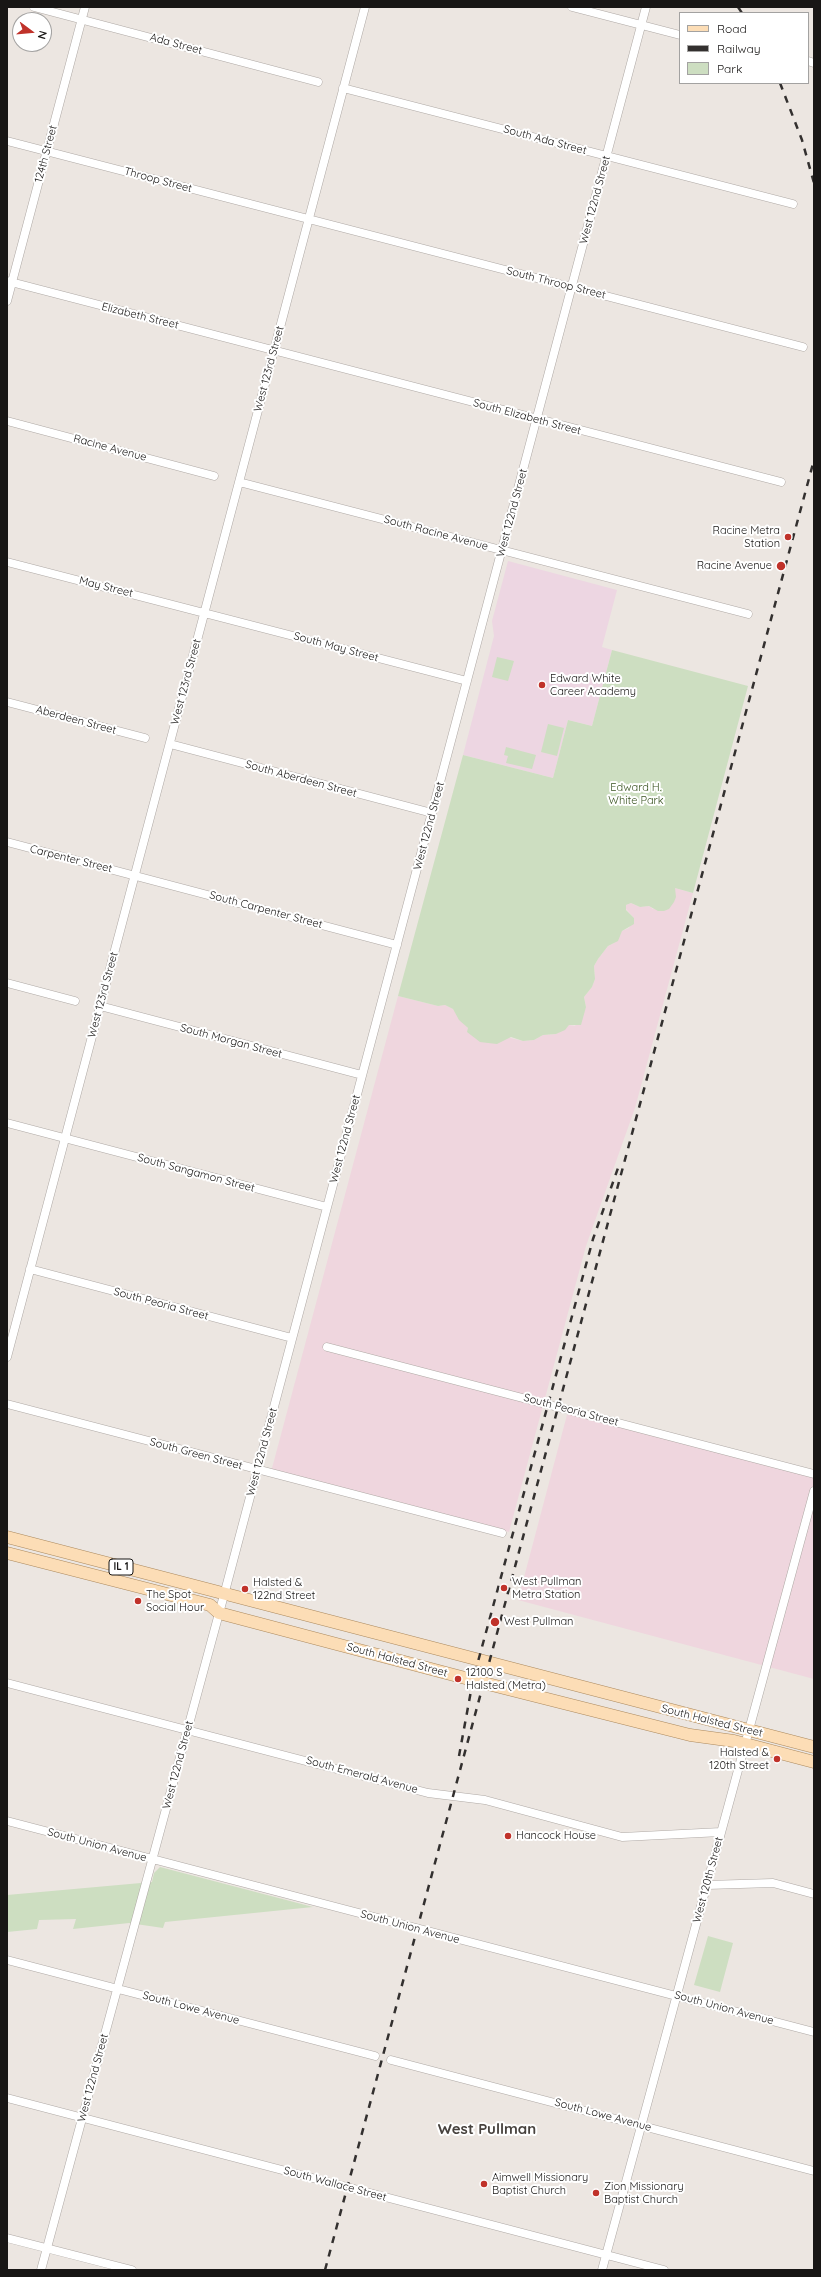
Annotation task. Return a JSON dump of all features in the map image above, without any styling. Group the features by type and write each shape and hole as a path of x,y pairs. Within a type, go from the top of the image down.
{"main road":[{"name":"South Halsted Street","path":"7,1537 224,1595 814,1748"},
{"name":"South Halsted Street","path":"7,1552 210,1605 219,1613 690,1735 745,1744 814,1762"}],"street":[{"name":"Ada Street","path":"34,7 318,82"},
{"name":"124th Street","path":"7,301 9,282 47,151 85,7"},
{"name":"West 123rd Street","path":"7,1357 365,7"},
{"path":"572,7 679,35"},
{"name":"West 122nd Street","path":"41,2270 188,1730 646,7"},
{"name":"South Ada Street","path":"343,88 793,204"},
{"name":"Throop Street","path":"7,141 308,220"},
{"name":"South Throop Street","path":"308,220 803,347"},
{"name":"Elizabeth Street","path":"9,282 274,350"},
{"name":"South Elizabeth Street","path":"274,350 781,482"},
{"name":"Racine Avenue","path":"7,421 214,476"},
{"name":"South Racine Avenue","path":"239,482 748,614"},
{"name":"May Street","path":"7,562 204,613"},
{"name":"South May Street","path":"204,613 467,681"},
{"name":"Aberdeen Street","path":"7,702 145,738"},
{"name":"South Aberdeen Street","path":"170,744 432,813"},
{"name":"Carpenter Street","path":"7,842 134,875"},
{"name":"South Carpenter Street","path":"134,875 397,945"},
{"path":"7,983 74,1000"},
{"name":"South Morgan Street","path":"100,1006 362,1075"},
{"name":"South Sangamon Street","path":"7,1123 327,1207"},
{"name":"South Peoria Street","path":"30,1269 292,1338"},
{"name":"South Peoria Street","path":"327,1347 814,1474"},
{"name":"South Green Street","path":"7,1404 502,1533"},
{"name":"West 120th Street","path":"602,2270 814,1491"},
{"name":"South Emerald Avenue","path":"7,1683 428,1792 485,1800 622,1837 721,1832"},
{"name":"South Union Avenue","path":"7,1821 814,2032"},
{"path":"707,1884 772,1883 814,1894"},
{"name":"South Lowe Avenue","path":"7,1960 375,2056"},
{"name":"South Lowe Avenue","path":"391,2060 814,2171"},
{"name":"South Wallace Street","path":"7,2098 664,2270"},
{"path":"7,2238 132,2270"}],"shaded area":[{"name":"Edward White Career Academy","path":"508,561 617,590 602,647 612,650 592,726 568,720 553,778 463,755 494,636 492,621"},
{"path":"675,888 693,893 635,1108 586,1246 509,1532 271,1472 398,996 438,1006 445,1005 453,1009 468,1028 523,1041 534,1040 543,1035 556,1034 569,1025 575,1026 586,1007 584,997 592,987 595,979 594,966 608,946 614,943 622,931 629,928 634,918 626,909 626,905 631,903 640,907 649,906 653,909"},
{"path":"568,1411 814,1475 814,1679 518,1600"}],"green space":[{"name":"Edward H. White Park","path":"612,650 748,686 693,893 675,888 676,897 674,902 669,909 664,911 658,911 649,906 640,907 631,903 626,905 626,910 634,918 634,924 622,931 618,941 608,946 594,966 595,979 592,987 584,997 586,1007 581,1025 569,1025 565,1030 556,1034 543,1035 534,1040 523,1041 511,1037 497,1044 480,1042 467,1032 468,1028 459,1020 453,1009 445,1005 438,1006 398,996 463,755 553,778 568,720 592,726"},
{"path":"497,657 514,661 508,681 492,677"},
{"path":"548,724 564,728 557,756 541,752"},
{"path":"506,747 536,755 532,769 506,763 508,756 504,755"},
{"path":"160,1867 313,1907 165,1922 163,1928 129,1923 73,1929 76,1919 39,1920 37,1929 7,1932 7,1895 152,1882 154,1873"},
{"path":"708,1936 733,1943 720,1992 694,1985"}],"railway":[{"path":"738,7 741,12"},
{"path":"780,84 802,140 814,183"},
{"path":"325,2270 814,460"},
{"path":"459,1756 473,1680 593,1239 618,1168"}],"place":[{"name":"Racine Metra Station","path":"788,537"},
{"name":"Racine Avenue","path":"781,566"},
{"name":"Edward White Career Academy","path":"542,685"},
{"name":"West Pullman Metra Station","path":"504,1588"},
{"name":"Halsted & 122nd Street","path":"245,1589"},
{"name":"The Spot Social Hour","path":"138,1601"},
{"name":"West Pullman","path":"495,1622"},
{"name":"12100 S Halsted (Metra)","path":"458,1679"},
{"name":"Halsted & 120th Street","path":"777,1759"},
{"name":"Hancock House","path":"508,1836"},
{"name":"Aimwell Missionary Baptist Church","path":"484,2184"},
{"name":"Zion Missionary Baptist Church","path":"596,2193"}],"district":[{"name":"West Pullman","path":"487,2129"}]}
